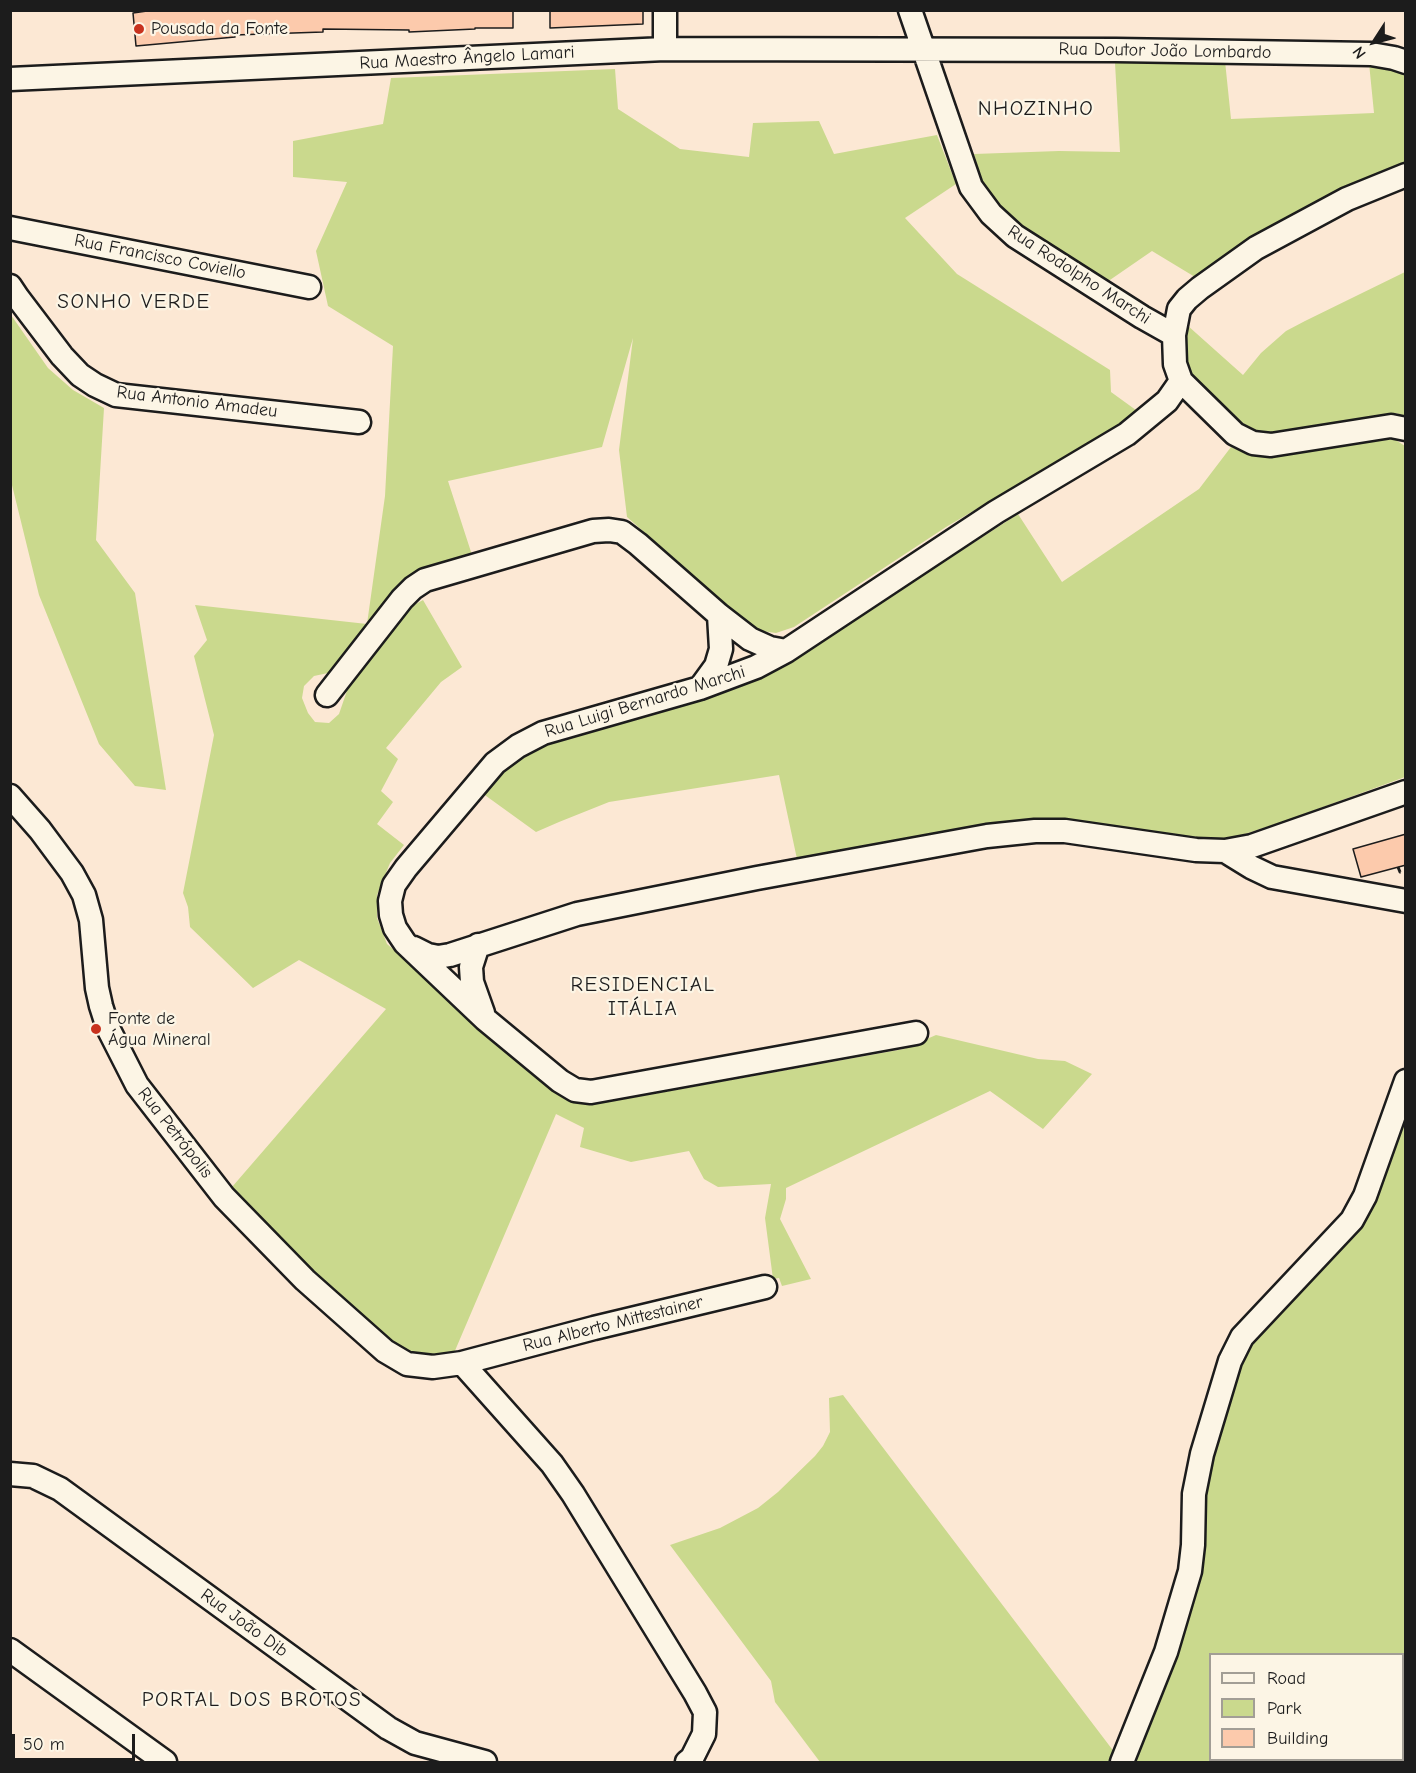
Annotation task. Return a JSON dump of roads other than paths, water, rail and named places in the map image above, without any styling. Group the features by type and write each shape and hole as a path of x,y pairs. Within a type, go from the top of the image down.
{"street":[{"path":"665,10 665,49"},
{"name":"Rua Rodolpho Marchi","path":"910,10 971,187 991,214 1015,236 1174,335"},
{"name":"Rua Maestro Ângelo Lamari","path":"10,79 665,49 923,50"},
{"name":"Rua Doutor João Lombardo","path":"923,50 1371,54 1406,62"},
{"path":"1406,175 1347,200 1256,248 1187,299 1179,309 1174,335 1175,364 1180,381 1235,434 1253,443 1271,445 1391,426 1406,429"},
{"name":"Rua Francisco Coviello","path":"10,228 309,287"},
{"name":"Rua Antonio Amadeu","path":"10,286 62,356 80,375 116,395 358,422"},
{"name":"Rua Luigi Bernardo Marchi","path":"916,1033 591,1092 575,1090 560,1081 485,1019 405,943 395,928 391,915 390,901 394,885 495,763 518,746 543,733 700,688 756,667 786,651 996,512 1127,434 1167,401 1180,381"},
{"path":"327,695 408,593 425,580 593,531 622,532 750,639 770,648 786,651"},
{"path":"700,688 716,666 721,649 719,615"},
{"path":"405,943 428,955 438,957 450,955 577,914 987,836 1035,831 1065,831 1196,850 1225,851 1252,846 1406,792"},
{"name":"Rua Petrópolis","path":"10,796 60,855 84,895 91,920 100,1006 108,1028 137,1085 224,1197 305,1280 385,1351 407,1364 433,1367 462,1363"},
{"path":"1225,851 1272,877 1406,901"},
{"path":"478,945 471,967 472,982 485,1019"},
{"path":"1122,1762 1166,1652 1190,1571 1194,1494 1200,1464 1230,1361 1242,1336 1352,1220 1365,1196 1406,1081"},
{"name":"Rua Alberto Mittestainer","path":"462,1363 594,1328 765,1287"},
{"path":"462,1363 557,1472 573,1494 695,1693 705,1712 704,1734 692,1758 687,1762"},
{"name":"Rua João Dib","path":"10,1474 33,1476 60,1489 388,1728 415,1743 484,1762"},
{"path":"10,1650 165,1762"}],"place":[{"name":"Pousada da Fonte","path":"139,29"},
{"name":"Fonte de Água Mineral","path":"96,1029"}],"district":[{"name":"NHOZINHO","path":"1036,109"},
{"name":"SONHO VERDE","path":"134,302"},
{"name":"RESIDENCIAL ITÁLIA","path":"643,997"},
{"name":"PORTAL DOS BROTOS","path":"252,1700"}]}
